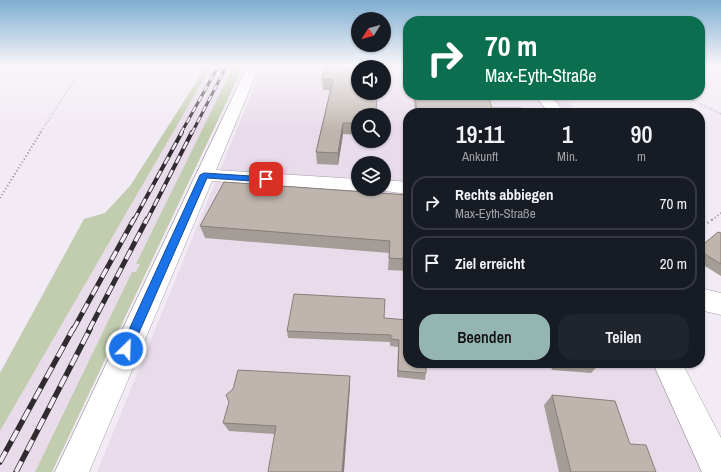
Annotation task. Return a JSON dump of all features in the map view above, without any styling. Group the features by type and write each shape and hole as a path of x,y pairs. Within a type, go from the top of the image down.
{"street":[{"path":"72,472 244,87"},
{"path":"546,100 553,108"},
{"path":"204,175 351,185"},
{"path":"391,187 403,188"},
{"path":"705,300 721,304"},
{"path":"669,368 720,472"}],"path":[{"path":"0,198 68,87"},
{"path":"692,100 721,114"},
{"path":"705,224 721,213"}],"shaded area":[{"path":"199,87 223,87 137,264 141,264 136,272 132,273 35,472 0,472 0,431"},
{"path":"254,87 351,87 351,100 391,100 391,87 403,87 403,100 568,101 573,108 403,108 403,368 669,368 720,472 97,472"}],"green space":[{"path":"193,87 199,87 0,431 0,373 84,219 105,213 130,186"},
{"path":"223,87 234,87 52,472 35,472 132,272 136,272 140,264 136,264"}],"building":[{"path":"331,87 351,87 351,100 377,100 376,108 351,108 351,123 343,123 338,153 316,152"},
{"path":"416,100 490,100 492,108 416,108"},
{"path":"224,182 351,191 351,196 403,195 403,259 389,258 390,241 200,226"},
{"path":"718,232 721,233 721,264 705,254 705,243"},
{"path":"294,294 385,299 384,318 403,320 403,368 426,368 426,373 398,371 399,340 391,339 391,335 287,331"},
{"path":"238,370 350,376 342,472 268,472 276,426 223,423 229,402 226,395 233,389"},
{"path":"552,395 615,401 630,444 646,445 656,472 571,472"}],"railway":[{"path":"181,133 207,87"},
{"path":"192,133 216,87"},
{"path":"134,220 182,132"},
{"path":"147,220 192,132"},
{"path":"73,330 134,219"},
{"path":"89,330 147,219"},
{"path":"0,462 73,329"},
{"path":"16,472 90,329"}],"route":[{"path":"126,349 204,175 266,179"}]}
